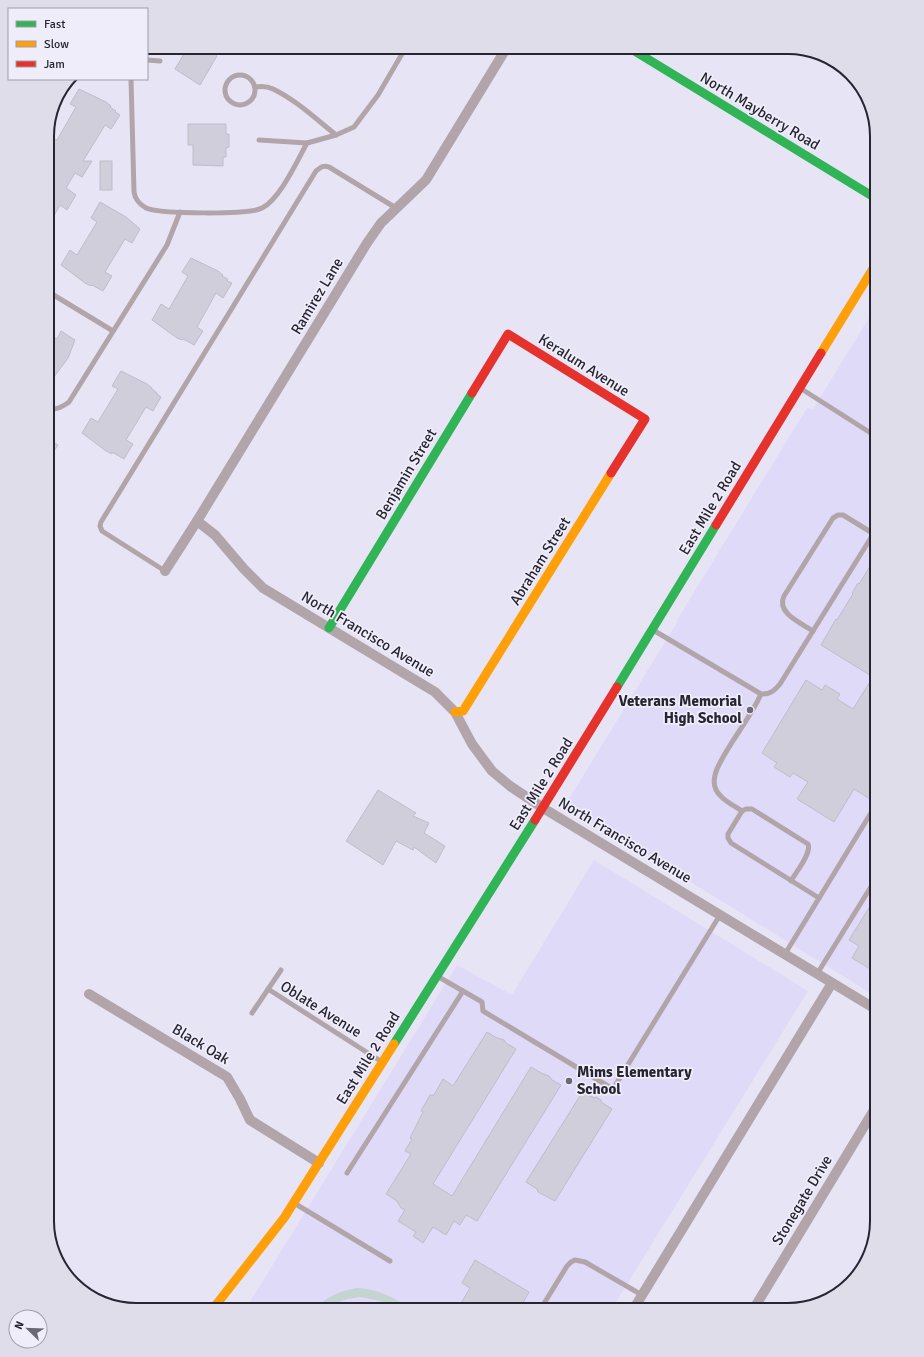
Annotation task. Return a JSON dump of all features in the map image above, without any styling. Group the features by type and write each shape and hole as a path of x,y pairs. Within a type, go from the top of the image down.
{"main road":[{"name":"North Mayberry Road","path":"639,54 870,195"},
{"name":"East Mile 2 Road","path":"217,1303 284,1218 543,808 870,273"},
{"name":"Keralum Avenue","path":"508,334 645,419"},
{"name":"Benjamin Street","path":"329,628 508,334"},
{"name":"Abraham Street","path":"455,712 463,710 645,419"}],"street":[{"name":"Ramirez Lane","path":"165,570 197,521 367,243 381,223 426,180 503,54"},
{"name":"North Francisco Avenue","path":"197,521 215,535 244,569 263,588 435,692 455,712 472,744 492,771 510,786 543,808 870,1006"},
{"path":"637,1303 832,983"},
{"name":"Black Oak","path":"89,994 227,1077 250,1120 318,1163"},
{"name":"Stonegate Drive","path":"757,1303 870,1117"}],"lane":[{"path":"259,140 306,143 354,128 378,95 402,54"},
{"path":"148,60 160,61"},
{"path":"239,75 249,78 255,87 254,96 243,105 234,104 226,98 226,83 230,79 239,75"},
{"path":"131,80 135,197 142,205 151,209 180,212 254,212 262,209 275,198 295,166 306,143"},
{"path":"255,87 272,89 293,102 336,134"},
{"path":"165,570 102,531 100,526 101,522 316,171 321,166 329,167 396,208"},
{"path":"54,410 69,402 167,244 180,212"},
{"path":"54,295 113,331"},
{"path":"800,388 870,433"},
{"path":"813,631 785,612 782,604 784,596 833,518 838,515 843,515 870,532"},
{"path":"652,629 761,694 771,693 776,688 813,631 870,540"},
{"path":"742,811 720,795 715,787 715,773 754,709 761,694"},
{"path":"791,880 809,852 810,846 752,809 742,811 728,834 729,840 791,880 819,898"},
{"path":"785,954 870,814"},
{"path":"817,974 870,888"},
{"path":"437,976 482,1002 483,1010 613,1088 720,915"},
{"name":"Oblate Avenue","path":"252,1013 281,970"},
{"name":"Oblate Avenue","path":"268,989 382,1062"},
{"path":"347,1173 463,991"},
{"path":"294,1202 390,1261"},
{"path":"544,1303 567,1266 575,1260 585,1262 642,1295"}],"shaded area":[{"name":"Veterans Memorial High School","path":"870,316 870,993 571,808 569,799 807,408 813,409"},
{"name":"Mims Elementary School","path":"594,860 808,991 615,1303 249,1303 457,965 512,995"},
{"path":"357,1288 373,1290 401,1303 383,1303 360,1297 347,1299 337,1303 322,1303 334,1295"}],"building":[{"path":"184,54 214,54 217,56 200,85 175,69"},
{"path":"79,89 106,102 116,111 115,112 120,115 111,129 105,125 83,161 92,161 82,177 75,173 66,188 76,195 67,210 60,205 54,216 54,138 57,140 76,107 70,104"},
{"path":"188,124 226,124 226,134 229,134 229,147 226,148 226,157 223,157 223,166 193,165 193,145 188,145"},
{"path":"100,161 112,161 112,190 100,190"},
{"path":"100,202 126,217 140,229 132,243 125,239 105,272 112,276 103,291 85,283 61,265 70,250 77,255 97,222 91,218"},
{"path":"191,258 218,271 223,275 222,276 228,279 227,281 232,283 223,298 216,293 197,327 203,331 194,345 183,339 177,338 152,320 161,304 169,309 188,276 182,272"},
{"path":"61,331 75,340 68,358 54,377 54,337 57,339"},
{"path":"121,371 147,384 161,397 153,411 146,407 126,440 133,444 124,459 112,452 112,454 106,451 82,433 91,418 98,422 118,389 112,386"},
{"path":"54,442 58,445 54,451"},
{"path":"870,566 870,675 821,645 853,594 852,593 858,583 859,584"},
{"path":"806,680 822,690 825,685 840,694 837,699 853,709 870,682 870,799 854,789 834,822 797,799 808,782 793,773 790,777 774,767 777,763 762,753"},
{"path":"378,790 416,813 413,816 429,823 424,833 445,846 436,863 414,847 413,850 396,841 383,865 346,841"},
{"path":"870,906 870,969 852,958 859,946 849,940"},
{"path":"487,1032 504,1040 516,1049 433,1184 452,1196 531,1067 549,1076 552,1080 561,1085 477,1221 466,1215 460,1225 454,1221 446,1235 433,1227 423,1243 413,1236 416,1232 398,1221 405,1210 401,1208 397,1201 386,1194 411,1154 405,1151 412,1139 410,1138 423,1112 421,1111 430,1095 434,1095 443,1079 453,1086"},
{"path":"583,1091 594,1098 596,1097 601,1100 601,1102 612,1109 555,1201 538,1192 537,1189 526,1182"},
{"path":"475,1260 529,1292 523,1303 461,1303 470,1288 462,1283"}],"traffic: fast":[{"path":"639,54 870,195"},
{"path":"329,628 472,393"},
{"path":"617,687 716,525"},
{"path":"394,1044 535,820"}],"traffic: slow":[{"path":"821,353 870,273"},
{"path":"455,712 463,711 611,473"},
{"path":"217,1303 284,1218 394,1044"}],"traffic: jam":[{"path":"472,393 508,334 645,419 611,473"},
{"path":"716,525 821,353"},
{"path":"535,820 617,687"}],"place":[{"name":"Veterans Memorial High School","path":"750,710"},
{"name":"Mims Elementary School","path":"569,1081"}]}
